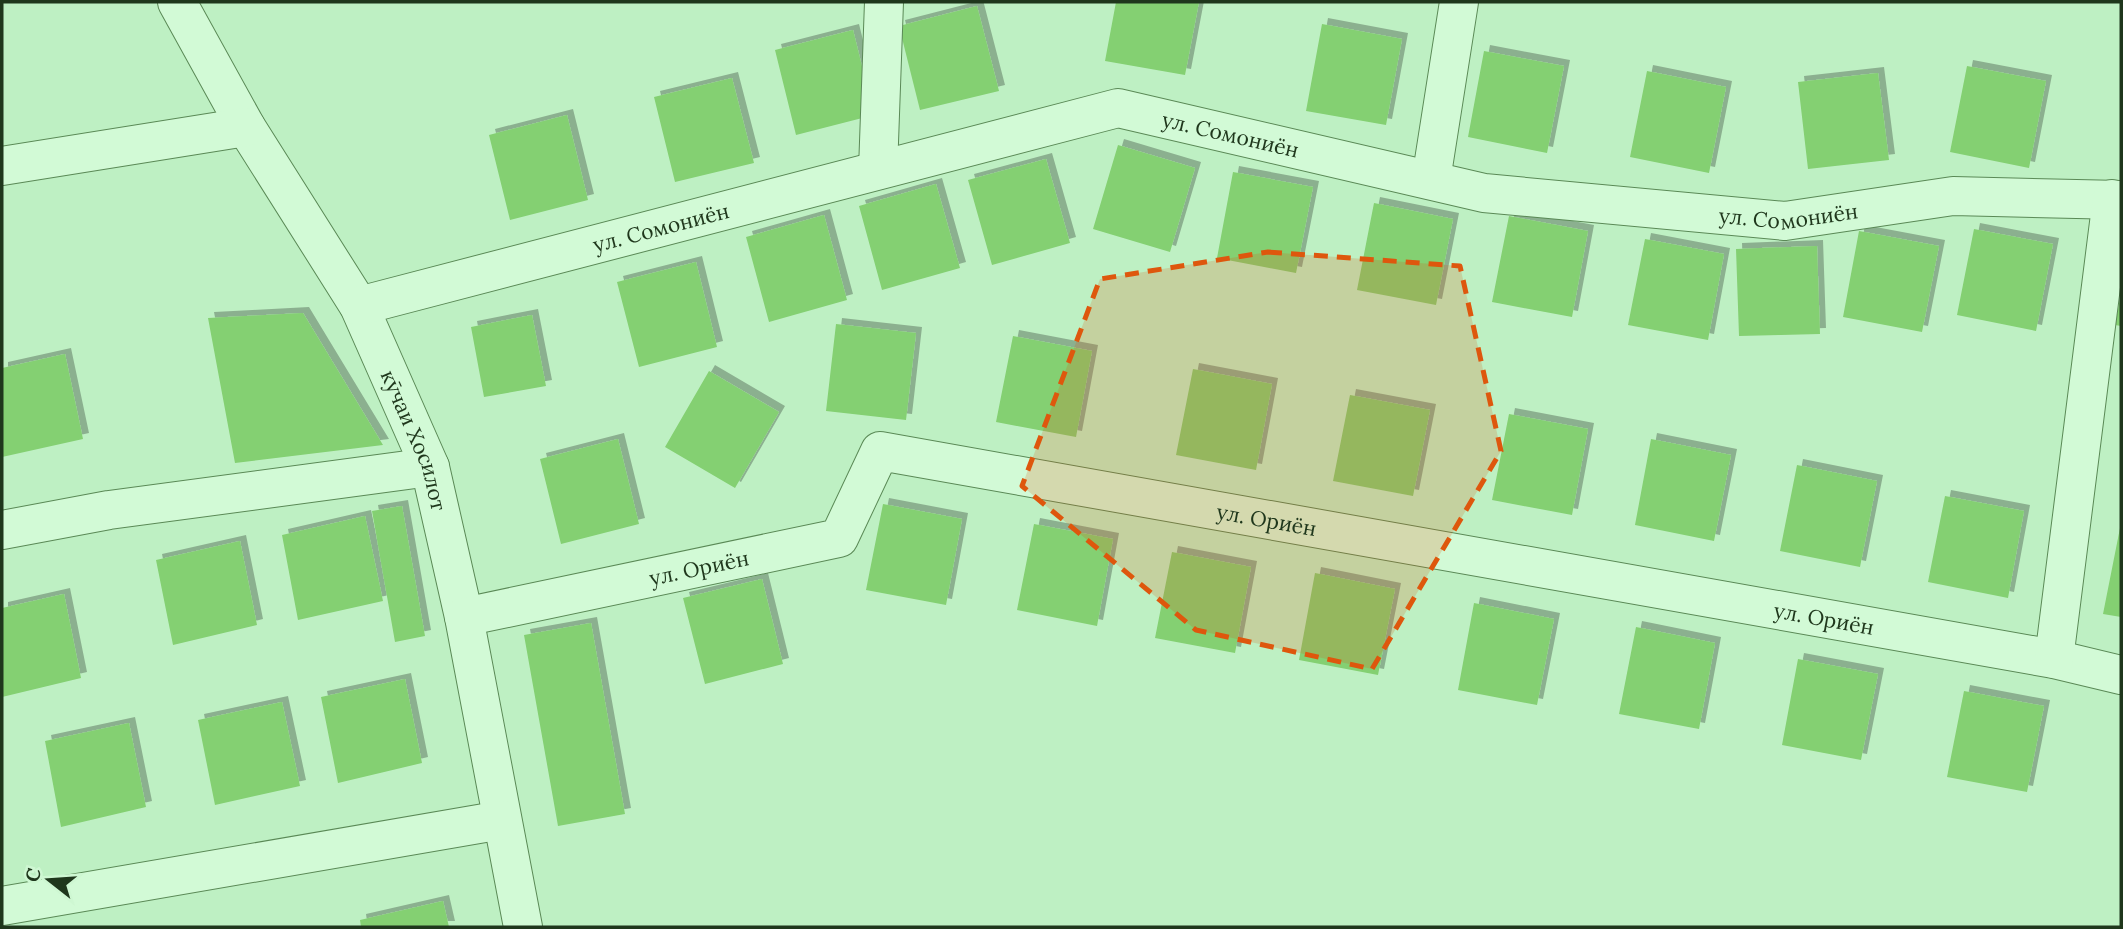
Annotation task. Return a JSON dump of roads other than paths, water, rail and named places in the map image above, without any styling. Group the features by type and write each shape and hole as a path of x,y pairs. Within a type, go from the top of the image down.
{"street":[{"name":"кӯчаи Хосилот","path":"177,2 246,127 359,306 430,467 464,617 523,927"},
{"path":"878,170 884,2"},
{"path":"1432,180 1459,2"},
{"name":"ул. Сомониён","path":"359,306 1118,108 1484,193 1785,221 1953,196 2117,200"},
{"path":"2,166 246,127"},
{"path":"2054,659 2117,200"},
{"name":"ул. Ориён","path":"464,617 839,538 880,451 2054,659 2121,675"},
{"path":"2,530 109,510 430,467"},
{"path":"2,906 502,820"}]}
